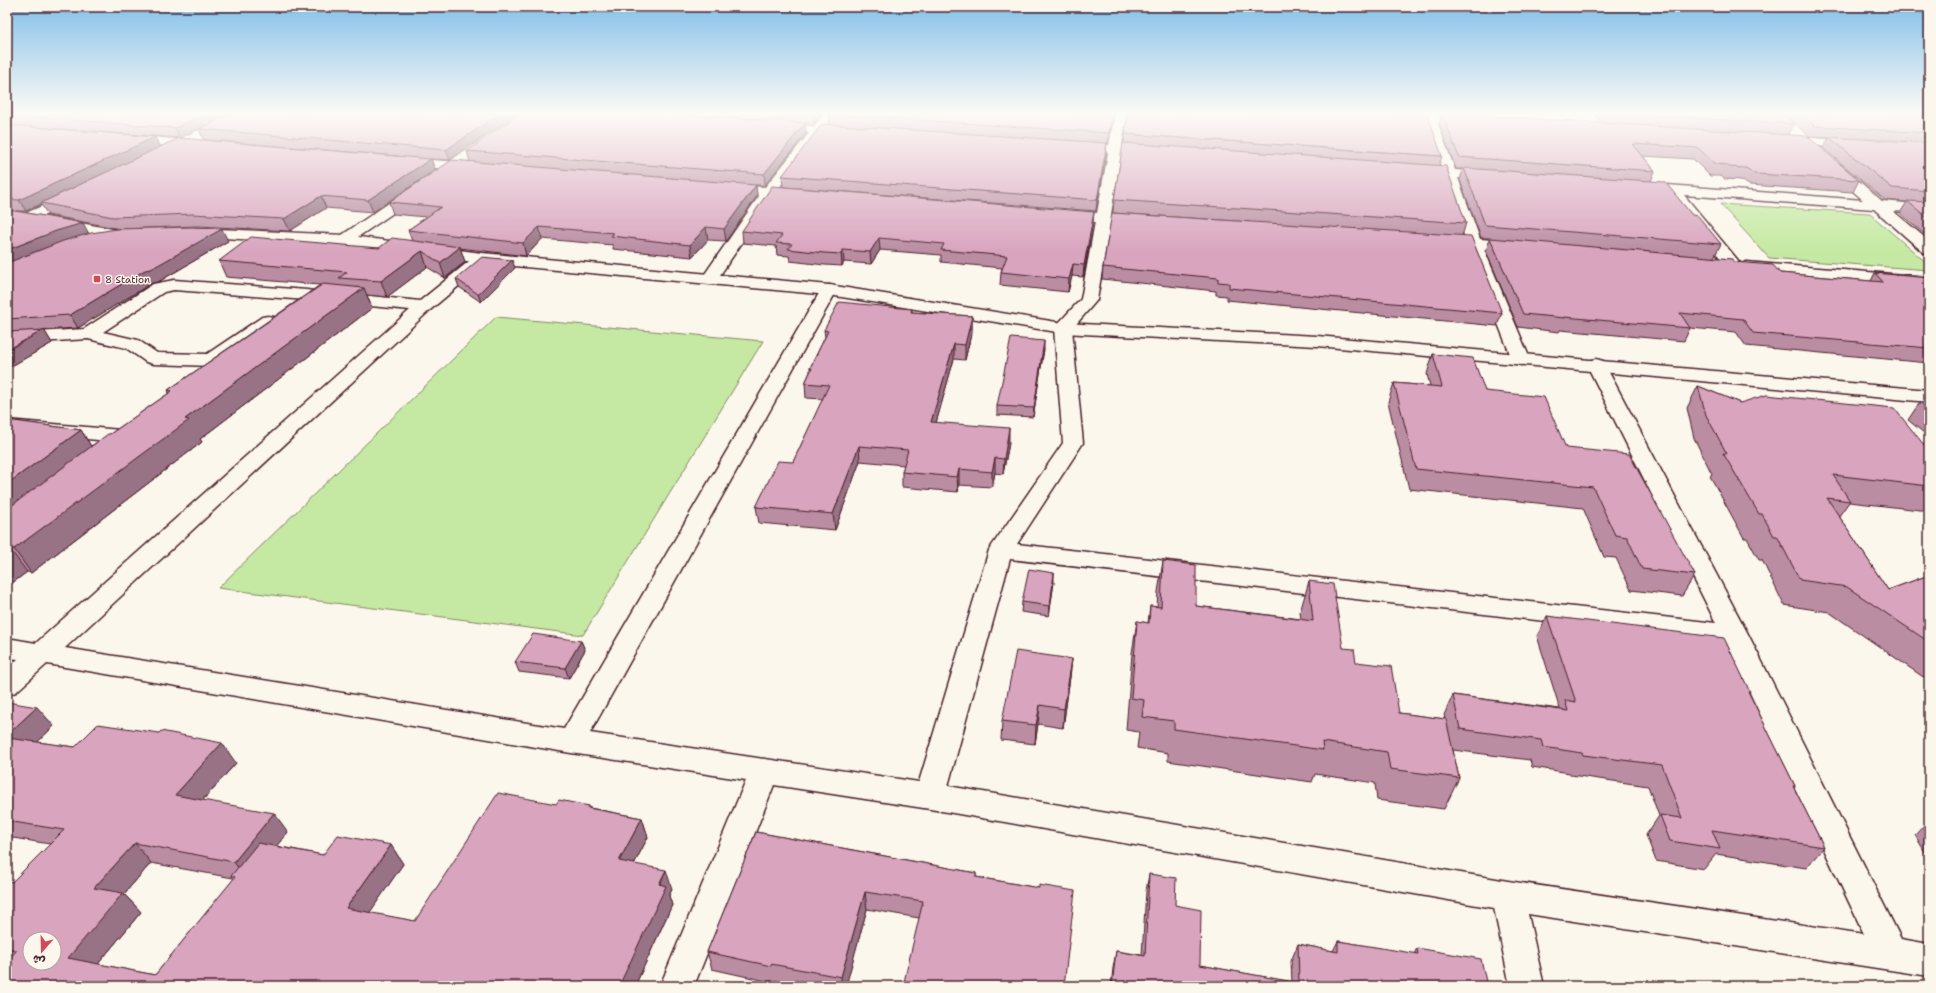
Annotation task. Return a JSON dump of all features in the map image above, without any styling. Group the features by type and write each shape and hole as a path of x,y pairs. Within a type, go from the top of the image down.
{"street":[{"path":"344,240 462,159"},
{"path":"710,278 769,192 795,159"},
{"path":"930,796 1001,550 1073,443 1063,328 1089,300 1112,159"},
{"path":"1445,159 1474,243 1521,358"},
{"path":"1825,159 1929,249"},
{"path":"390,160 484,168"},
{"path":"1403,170 1505,178"},
{"path":"1632,187 1929,209"},
{"path":"714,188 808,195"},
{"path":"1672,190 1736,266"},
{"path":"28,218 84,191"},
{"path":"1054,214 1157,222"},
{"path":"7,216 28,218 130,235 78,244"},
{"path":"177,233 344,240 482,258 829,290 1063,328 1317,341 1521,358 1929,396"},
{"path":"1426,240 1529,248"},
{"path":"7,685 424,306 482,258"},
{"path":"1712,264 1929,282"},
{"path":"88,334 160,288 174,284 424,306"},
{"path":"571,742 829,290"},
{"path":"194,376 211,360 307,295"},
{"path":"8,340 88,334 132,344 153,358 211,360"},
{"path":"1596,365 1735,634 1891,954"},
{"path":"7,426 138,432 107,456"},
{"path":"1001,550 1735,634"},
{"path":"7,648 571,742 930,796 1508,896 1929,960"},
{"path":"677,986 765,771"},
{"path":"1508,896 1527,986"}],"green space":[{"path":"1720,204 1869,213 1929,265 1929,270 1769,258"},
{"path":"496,317 763,341 583,635 218,588"}],"building":[{"path":"7,159 107,159 19,200 7,199"},
{"path":"134,159 430,159 368,200 321,196 284,219 193,214 113,217 41,203"},
{"path":"575,159 776,159 764,174"},
{"path":"795,159 1104,159 1097,200 782,176"},
{"path":"1120,159 1352,159 1446,166 1466,223 1114,200"},
{"path":"1492,159 1645,159 1655,171"},
{"path":"1710,159 1835,159 1859,180 1755,174 1746,168 1715,164"},
{"path":"1857,159 1929,159 1929,191 1892,188"},
{"path":"452,160 756,185 724,229 706,227 690,245 611,236 614,233 539,227 523,243 408,230 441,207 389,202"},
{"path":"1464,168 1665,182 1692,215 1698,216 1721,244 1485,225"},
{"path":"772,186 1094,212 1084,265 1073,264 1069,279 1001,272 1007,256 941,250 944,244 879,238 870,252 843,250 841,254 788,249 792,244 776,243 782,235 742,231"},
{"path":"1907,201 1929,202 1929,219"},
{"path":"7,210 83,223 56,231 7,250"},
{"path":"1112,213 1471,236 1502,313 1229,288 1229,283 1218,282 1218,278 1103,267"},
{"path":"193,227 222,229 151,269 145,270 70,315 7,319 7,263 63,241 91,233 117,229"},
{"path":"251,237 379,248 392,238 460,247 440,263 422,251 381,281 339,278 347,272 219,261"},
{"path":"1490,238 1732,259 1734,262 1773,265 1780,273 1883,282 1875,273 1929,278 1929,348 1753,333 1743,319 1680,313 1690,328 1523,314"},
{"path":"482,257 512,260 478,294 456,279"},
{"path":"323,284 364,288 185,419 189,420 14,549 7,551 7,509 108,434 172,391 168,390"},
{"path":"839,302 912,309 911,312 972,316 965,345 954,344 931,422 1009,428 1004,459 995,458 992,472 959,469 957,477 902,472 908,450 859,446 833,514 756,507 778,461 793,462 829,385 805,383 812,368 810,368 828,331 824,330"},
{"path":"44,330 7,350 7,332"},
{"path":"1011,338 1044,341 1034,408 997,406"},
{"path":"1433,354 1473,358 1485,391 1544,397 1566,448 1629,454 1695,575 1642,569 1627,537 1615,535 1593,487 1416,469 1394,383 1442,387"},
{"path":"1698,386 1740,403 1766,395 1894,408 1929,451 1929,486 1833,475 1850,501 1827,498 1888,590 1929,575 1929,642 1847,587 1800,580 1777,536 1774,536 1762,514 1759,514 1723,453 1727,454 1706,415"},
{"path":"1920,402 1929,403 1929,410"},
{"path":"7,420 81,430 7,484"},
{"path":"1163,561 1196,565 1196,606 1313,621 1309,581 1333,584 1343,648 1354,649 1356,662 1391,666 1399,713 1446,719 1459,778 1390,769 1387,752 1322,742 1323,750 1174,729 1174,721 1142,717 1144,700 1131,698 1137,621 1149,623 1150,606 1161,607"},
{"path":"1029,569 1054,573 1050,606 1022,602"},
{"path":"1547,616 1724,638 1750,692 1748,691 1795,786 1793,786 1824,847 1712,830 1720,849 1670,841 1660,815 1682,818 1662,765 1583,755 1582,753 1543,747 1541,740 1460,729 1453,695 1568,711 1565,700 1576,702"},
{"path":"533,634 581,641 565,668 515,662"},
{"path":"1016,651 1072,659 1064,709 1040,705 1036,725 1002,721"},
{"path":"7,702 37,707 7,735"},
{"path":"98,724 159,733 161,731 222,743 175,795 274,813 234,862 135,843 94,888 123,893 68,958 155,975 235,877 231,876 258,843 323,855 338,835 391,845 346,908 415,921 498,793 556,804 559,800 589,806 588,808 642,818 619,861 666,870 659,884 666,886 619,986 7,986 7,961 17,950 7,948 7,881 12,882 64,830 7,821 7,738 75,747"},
{"path":"756,832 976,873 976,877 1039,888 1039,885 1075,891 1064,986 903,986 923,901 865,892 841,977 771,964 771,966 707,952"},
{"path":"1149,874 1176,878 1175,905 1201,910 1200,965 1299,983 1298,944 1338,952 1338,941 1418,954 1417,948 1481,959 1487,986 1112,986 1116,951 1145,956"},
{"path":"829,981 860,986 828,986"}],"place":[{"name":"8 Station","path":"97,279"}]}
